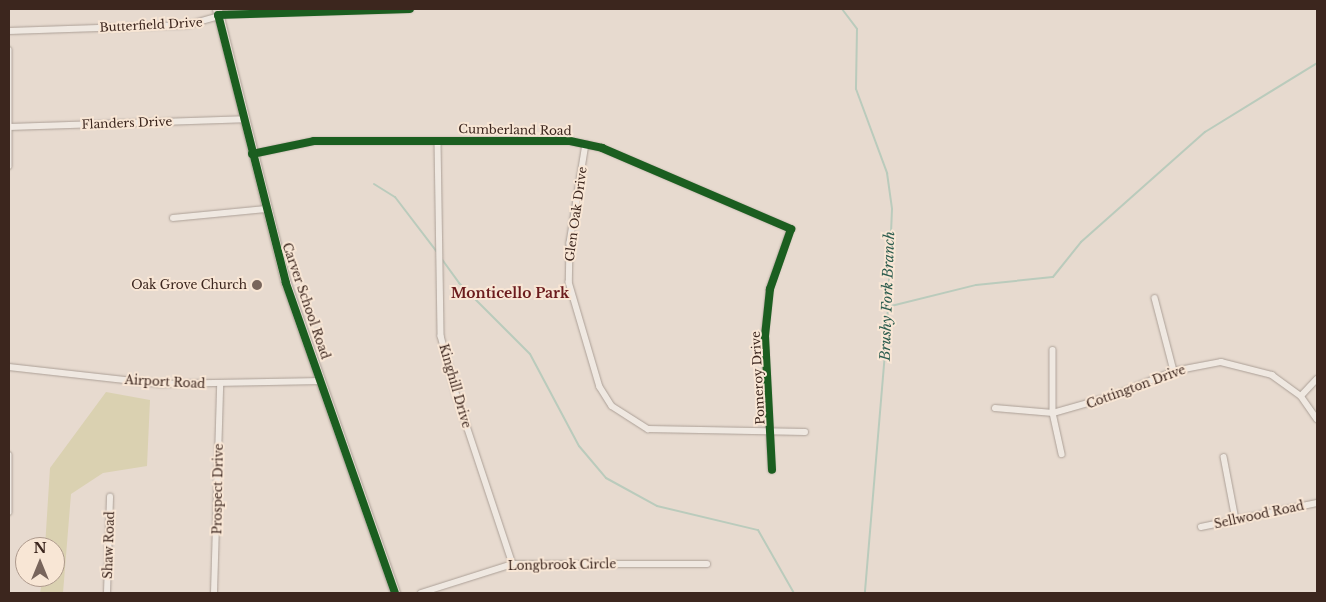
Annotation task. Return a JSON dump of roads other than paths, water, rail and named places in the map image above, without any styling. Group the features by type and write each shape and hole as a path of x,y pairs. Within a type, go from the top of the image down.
{"main road":[{"name":"Carver School Road","path":"217,12 286,283 395,593"}],"street":[{"name":"Butterfield Drive","path":"9,31 188,25 208,22 217,12 410,9"},
{"path":"9,50 9,166"},
{"name":"Flanders Drive","path":"9,127 244,119"},
{"name":"Cumberland Road","path":"252,154 314,141 586,144 791,229"},
{"name":"Kinghill Drive","path":"438,141 441,336 457,396 514,564"},
{"name":"Glen Oak Drive","path":"586,144 570,243 569,282 605,396 622,416 648,429 805,432"},
{"path":"173,218 266,209"},
{"name":"Pomeroy Drive","path":"772,470 772,432 765,349 767,310 776,265 791,229"},
{"path":"1155,298 1174,372"},
{"path":"1053,350 1053,413 1062,454"},
{"name":"Cottington Drive","path":"995,408 1053,413 1106,399 1174,372 1207,363 1235,362 1272,375 1301,396 1317,419"},
{"name":"Airport Road","path":"9,367 160,384 220,385 322,381"},
{"path":"1301,396 1317,379"},
{"name":"Prospect Drive","path":"214,593 220,385"},
{"path":"9,455 9,512"},
{"path":"1224,457 1236,520"},
{"name":"Shaw Road","path":"107,593 110,497"},
{"name":"Sellwood Road","path":"1201,527 1317,503"},
{"name":"Longbrook Circle","path":"420,593 514,564 708,564"}],"waterway":[{"name":"Brushy Fork Branch","path":"842,9 857,29 856,89 887,173 892,209 887,329 865,593"},
{"path":"887,307 976,285 1053,277 1081,242 1205,132 1317,63"},
{"path":"374,184 395,197 437,252"},
{"path":"441,258 459,283 530,354 579,446 606,478 657,506 758,530 794,593"}],"place":[{"name":"Oak Grove Church","path":"257,285"}],"district":[{"name":"Monticello Park","path":"510,293"}]}
